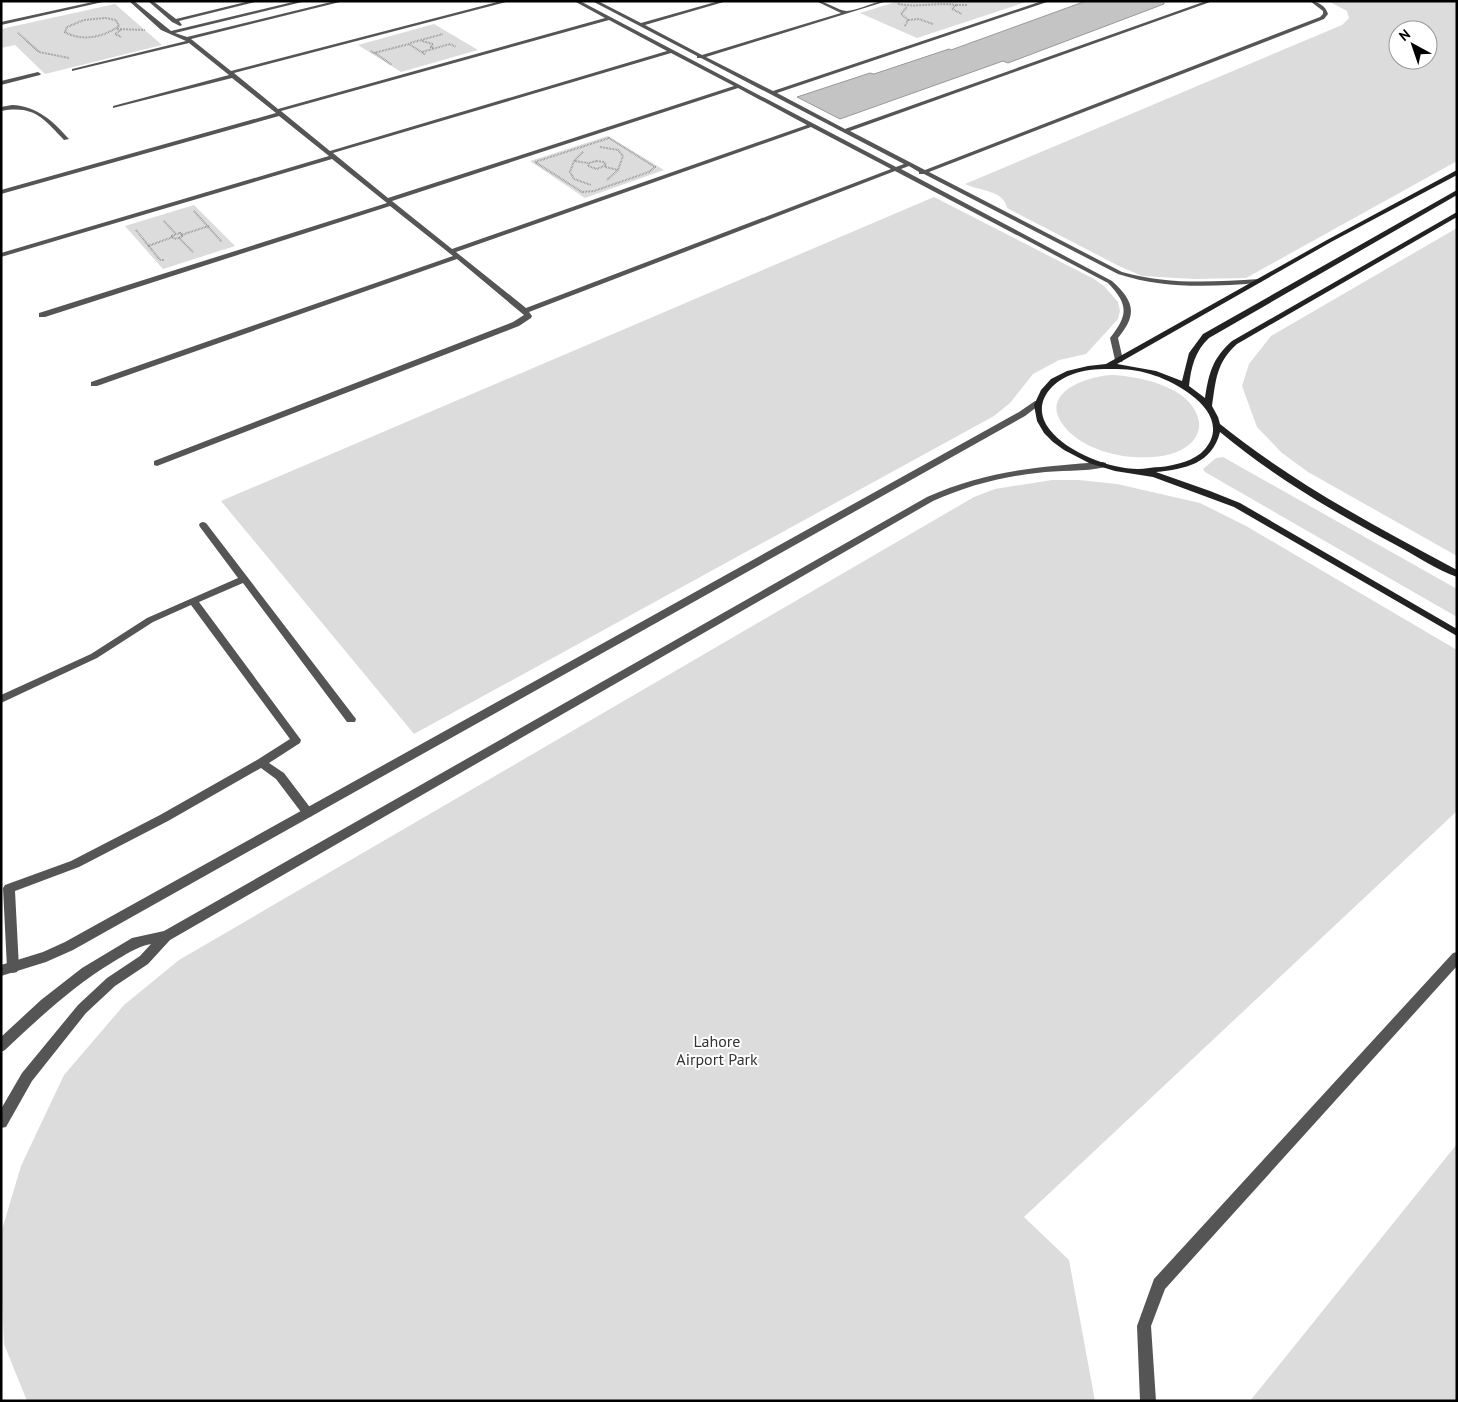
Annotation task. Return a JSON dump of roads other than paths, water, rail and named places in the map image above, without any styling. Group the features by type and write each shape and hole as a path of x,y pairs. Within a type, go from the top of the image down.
{"street":[{"path":"1,24 105,1"},
{"path":"131,1 170,33 186,36 342,1"},
{"path":"150,1 177,22 186,36 230,74 525,311 528,316 516,324 157,463"},
{"path":"162,27 257,1"},
{"path":"177,22 276,1"},
{"path":"74,70 304,1"},
{"path":"115,107 230,74 508,1"},
{"path":"576,1 1110,282 1122,295 1128,306 1128,318 1114,338 1119,360"},
{"path":"594,1 844,131 1132,277 1171,284 1260,280"},
{"path":"641,25 725,1"},
{"path":"818,1 846,13"},
{"path":"855,1 868,7"},
{"path":"689,61 885,1"},
{"path":"773,93 1048,1"},
{"path":"844,131 1211,1"},
{"path":"911,177 1322,18 1326,14 1325,10 1312,1"},
{"path":"1,192 608,19"},
{"path":"1,255 671,51"},
{"path":"1,83 38,74"},
{"path":"42,316 737,87"},
{"path":"1,109 18,107 35,110 66,139"},
{"path":"94,384 598,200 812,125"},
{"path":"525,311 909,164"},
{"path":"1109,366 1260,280 1457,172"},
{"path":"1185,386 1188,366 1193,351 1206,336 1457,192"},
{"path":"1208,406 1215,365 1226,349 1246,335 1457,214"},
{"path":"1103,465 1075,453 1053,438 1043,426 1038,414 1038,403 1043,391 1054,380 1069,373 1088,368 1109,366 1149,372 1185,386 1208,406 1217,426 1247,452 1282,476 1457,574"},
{"path":"1,971 46,957 69,946 1022,414 1038,403"},
{"path":"1142,471 1168,469 1190,463 1206,453 1215,440 1217,426"},
{"path":"1,1122 27,1077 82,1009 112,982 144,960 166,936 939,495 973,482 1004,474 1040,469 1103,465 1142,471 1221,497 1256,514 1457,633"},
{"path":"203,525 351,719"},
{"path":"1,699 94,656 150,620 244,579"},
{"path":"13,968 9,888 75,864 164,818 261,763 296,740 193,601"},
{"path":"261,763 280,776 308,813"},
{"path":"1,1046 45,1004 86,972 136,942 166,936"},
{"path":"1148,1401 1144,1326 1159,1284 1457,957"}],"park label":[{"name":"Lahore Airport Park","path":"717,1050"}]}
